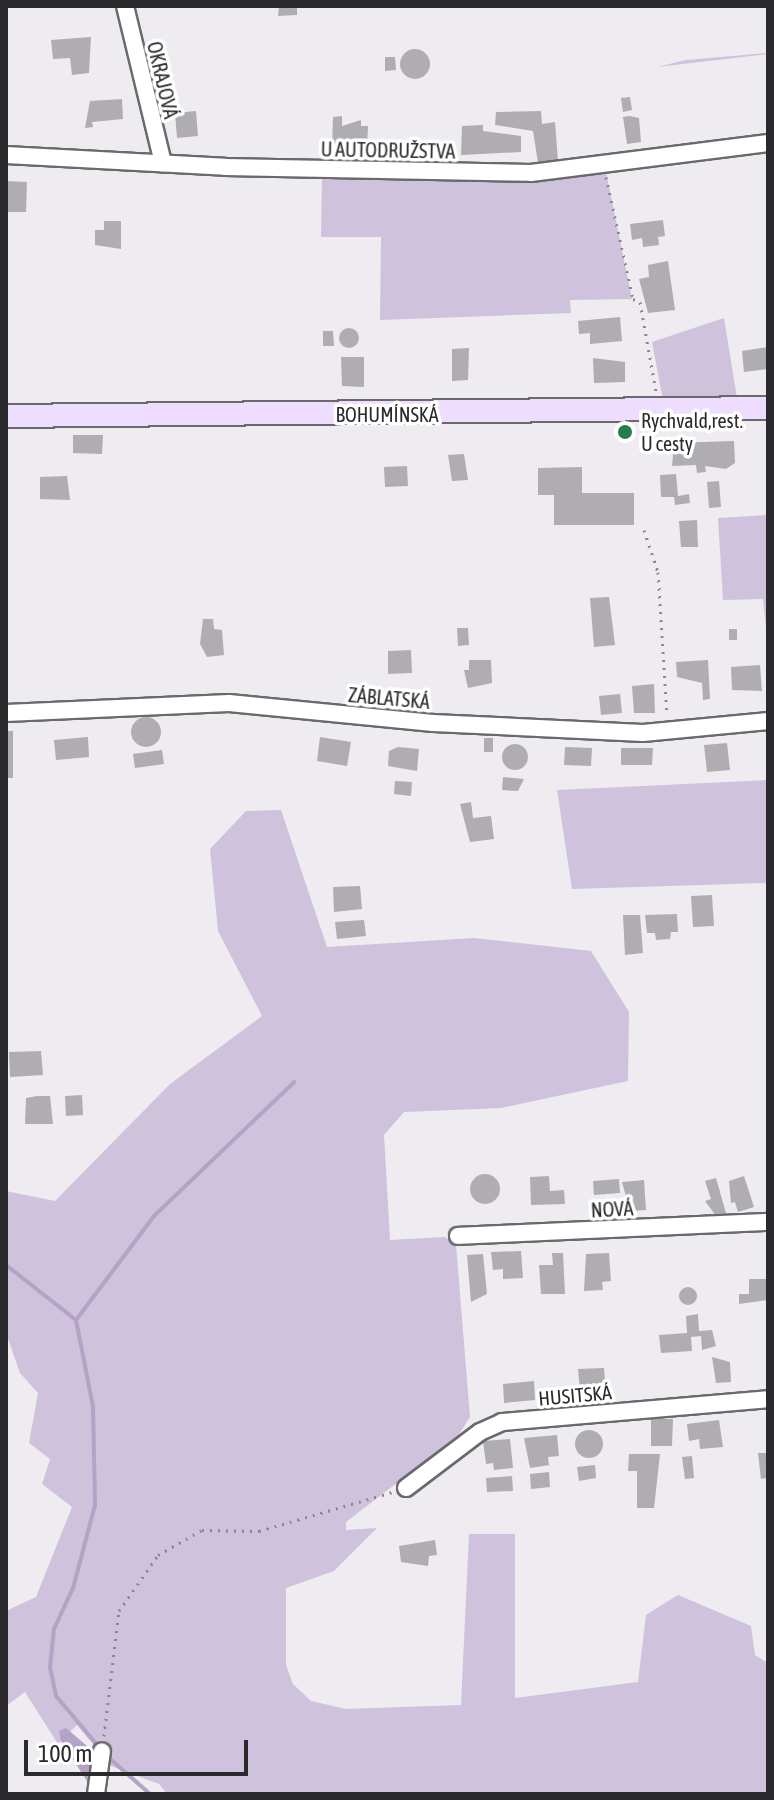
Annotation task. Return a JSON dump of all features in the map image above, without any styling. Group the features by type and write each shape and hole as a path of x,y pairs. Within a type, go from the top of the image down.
{"main road":[{"name":"BOHUMÍNSKÁ","path":"6,416 657,412 768,408"}],"street":[{"name":"OKRAJOVÁ","path":"125,6 163,163"},
{"name":"U AUTODRUŽSTVA","path":"6,155 163,163 531,173 768,143"},
{"name":"ZÁBLATSKÁ","path":"6,713 229,703 433,723 668,731 768,721"},
{"name":"NOVÁ","path":"458,1236 768,1222"},
{"name":"HUSITSKÁ","path":"406,1488 480,1432 502,1422 768,1399"},
{"path":"96,1794 102,1751"}],"path":[{"path":"604,164 633,299 640,302 657,412"},
{"path":"644,530 658,572 668,731"},
{"path":"102,1751 119,1611 158,1555 202,1530 259,1531 406,1488"}],"shaded area":[{"path":"768,54 657,67 686,60"},
{"path":"606,172 632,299 570,300 571,313 380,320 381,237 321,237 322,178 537,180"},
{"path":"724,318 737,398 663,400 652,342"},
{"path":"768,515 768,648 763,599 723,600 718,518"},
{"path":"768,780 768,883 572,889 557,790"},
{"path":"281,810 327,947 474,938 591,951 629,1012 628,1081 501,1108 404,1112 384,1135 390,1240 445,1237 456,1245 470,1417 458,1436 346,1522 346,1530 377,1528 334,1571 286,1588 286,1665 293,1684 311,1701 346,1709 461,1705 469,1534 515,1534 515,1698 638,1682 646,1615 678,1595 751,1626 755,1655 768,1663 768,1794 167,1794 159,1784 111,1766 77,1725 58,1744 25,1692 6,1706 6,1611 36,1597 72,1507 42,1484 50,1459 29,1443 38,1393 20,1373 6,1333 6,1191 55,1201 170,1084 262,1016 218,931 210,849 246,811"},
{"path":"66,1728 94,1752 89,1784 61,1741 59,1731"}],"building":[{"path":"279,6 297,6 297,15 278,16"},
{"path":"91,37 89,73 72,75 70,58 53,59 51,40"},
{"path":"415,49 425,54 430,64 425,74 415,79 405,74 400,64 405,54"},
{"path":"385,57 395,57 396,70 385,71"},
{"path":"630,97 632,110 623,112 621,98"},
{"path":"122,99 123,119 92,122 93,127 85,128 90,101"},
{"path":"196,111 198,136 177,138 175,113"},
{"path":"541,111 542,124 555,122 558,161 538,163 533,131 495,125 496,112"},
{"path":"342,116 342,126 361,120 361,126 368,126 367,148 332,147 333,117"},
{"path":"623,117 639,118 641,142 627,144"},
{"path":"483,125 483,131 521,136 521,152 461,155 462,126"},
{"path":"6,181 27,182 26,212 6,212"},
{"path":"663,220 665,236 658,237 659,245 643,247 642,238 632,240 630,224"},
{"path":"104,221 121,221 121,249 95,245 95,230 104,230"},
{"path":"668,261 675,310 648,313 639,279 649,277 648,265"},
{"path":"620,317 622,341 590,344 590,333 579,334 578,321"},
{"path":"349,328 356,331 359,338 356,345 349,348 342,345 339,338 342,331"},
{"path":"323,331 333,331 334,346 323,346"},
{"path":"768,347 768,369 744,372 742,351"},
{"path":"469,348 468,380 452,381 452,349"},
{"path":"341,357 364,357 364,387 342,386"},
{"path":"593,358 625,362 625,382 594,383"},
{"path":"73,435 103,435 102,454 73,453"},
{"path":"734,441 735,463 726,469 705,466 706,472 697,473 696,465 672,466 674,443"},
{"path":"464,454 468,480 452,481 448,455"},
{"path":"407,466 408,486 385,487 384,467"},
{"path":"582,467 582,493 634,493 634,525 554,525 554,495 538,495 538,468"},
{"path":"676,474 678,496 689,494 690,503 675,505 674,497 661,497 660,475"},
{"path":"67,476 70,500 40,499 40,477"},
{"path":"719,481 721,507 709,508 707,482"},
{"path":"697,520 698,547 681,547 679,521"},
{"path":"609,597 615,645 594,647 590,598"},
{"path":"203,619 213,619 214,629 222,630 224,655 207,657 200,644"},
{"path":"457,628 468,628 469,645 458,646"},
{"path":"729,629 737,629 737,640 729,640"},
{"path":"411,650 412,673 388,674 388,651"},
{"path":"469,660 491,660 492,683 468,688 464,670 469,670"},
{"path":"708,660 710,699 703,700 702,683 677,677 676,662"},
{"path":"760,665 762,691 732,690 731,667"},
{"path":"654,684 655,713 634,713 632,686"},
{"path":"620,694 622,713 601,715 599,696"},
{"path":"146,717 152,718 160,726 160,738 152,746 146,747 140,746 132,738 131,732 132,726 140,718"},
{"path":"6,731 13,731 13,778 6,778"},
{"path":"88,737 89,757 56,760 54,740"},
{"path":"320,737 351,742 347,766 317,761"},
{"path":"484,738 493,738 493,752 484,752"},
{"path":"727,743 730,770 707,772 704,745"},
{"path":"515,744 524,748 528,757 524,766 515,770 506,766 502,757 506,748"},
{"path":"398,747 419,749 417,771 388,766 389,751"},
{"path":"565,747 592,748 591,766 564,765"},
{"path":"621,748 653,748 652,765 621,765"},
{"path":"162,750 164,764 135,768 133,754"},
{"path":"503,777 524,779 518,791 502,790"},
{"path":"395,781 412,782 411,796 394,794"},
{"path":"471,802 473,818 491,816 494,839 470,842 460,804"},
{"path":"360,886 362,909 334,912 333,887"},
{"path":"712,895 714,926 693,927 691,896"},
{"path":"677,914 678,932 671,932 670,939 656,940 655,933 647,933 645,915"},
{"path":"623,915 640,915 643,953 625,955"},
{"path":"364,920 366,936 337,939 335,922"},
{"path":"41,1051 43,1075 10,1077 9,1052"},
{"path":"82,1095 83,1115 66,1116 65,1096"},
{"path":"50,1096 53,1124 25,1124 26,1098"},
{"path":"485,1174 496,1178 500,1189 496,1200 485,1204 474,1200 470,1189 474,1178"},
{"path":"549,1176 550,1191 564,1190 565,1204 531,1205 530,1177"},
{"path":"744,1176 754,1207 738,1212 735,1202 731,1203 729,1181"},
{"path":"716,1178 726,1213 716,1216 705,1201 711,1199 705,1181"},
{"path":"619,1179 620,1193 594,1195 593,1181"},
{"path":"644,1180 646,1210 630,1211 622,1182"},
{"path":"521,1251 523,1278 503,1279 503,1269 493,1270 491,1252"},
{"path":"552,1253 563,1253 565,1294 541,1294 539,1265 553,1265"},
{"path":"609,1253 611,1281 602,1282 603,1290 584,1291 586,1254"},
{"path":"483,1254 487,1294 471,1302 467,1255"},
{"path":"749,1279 768,1279 768,1300 739,1304 739,1294 749,1294"},
{"path":"688,1287 697,1296 688,1305 679,1296"},
{"path":"698,1314 699,1331 712,1330 716,1346 702,1350 701,1336 691,1337 692,1351 661,1353 659,1335 687,1333 686,1316"},
{"path":"712,1357 730,1362 731,1382 716,1383"},
{"path":"604,1368 606,1391 580,1392 578,1369"},
{"path":"534,1381 535,1400 504,1403 503,1384"},
{"path":"651,1419 673,1419 672,1446 651,1446"},
{"path":"719,1420 723,1447 700,1449 699,1439 689,1441 687,1424"},
{"path":"589,1430 599,1434 603,1444 599,1454 589,1458 579,1454 575,1444 579,1434"},
{"path":"557,1435 559,1456 548,1457 549,1465 530,1468 524,1438"},
{"path":"510,1439 513,1468 494,1470 493,1463 486,1464 483,1441"},
{"path":"758,1453 768,1453 768,1478 761,1479"},
{"path":"629,1454 660,1454 654,1508 637,1508 637,1471 628,1471"},
{"path":"692,1456 694,1478 685,1479 682,1457"},
{"path":"595,1465 596,1478 579,1481 577,1467"},
{"path":"549,1472 550,1487 531,1489 530,1474"},
{"path":"512,1476 513,1491 487,1492 486,1478"},
{"path":"435,1540 437,1555 429,1556 428,1566 401,1562 399,1546"}],"waterway":[{"path":"76,1320 154,1216 294,1082"},
{"path":"6,1265 76,1320 93,1407 95,1505 73,1588 54,1629 50,1667 56,1696 99,1747"},
{"path":"108,1757 150,1794"}],"place":[{"name":"Rychvald,rest. U cesty","path":"625,432"}]}
